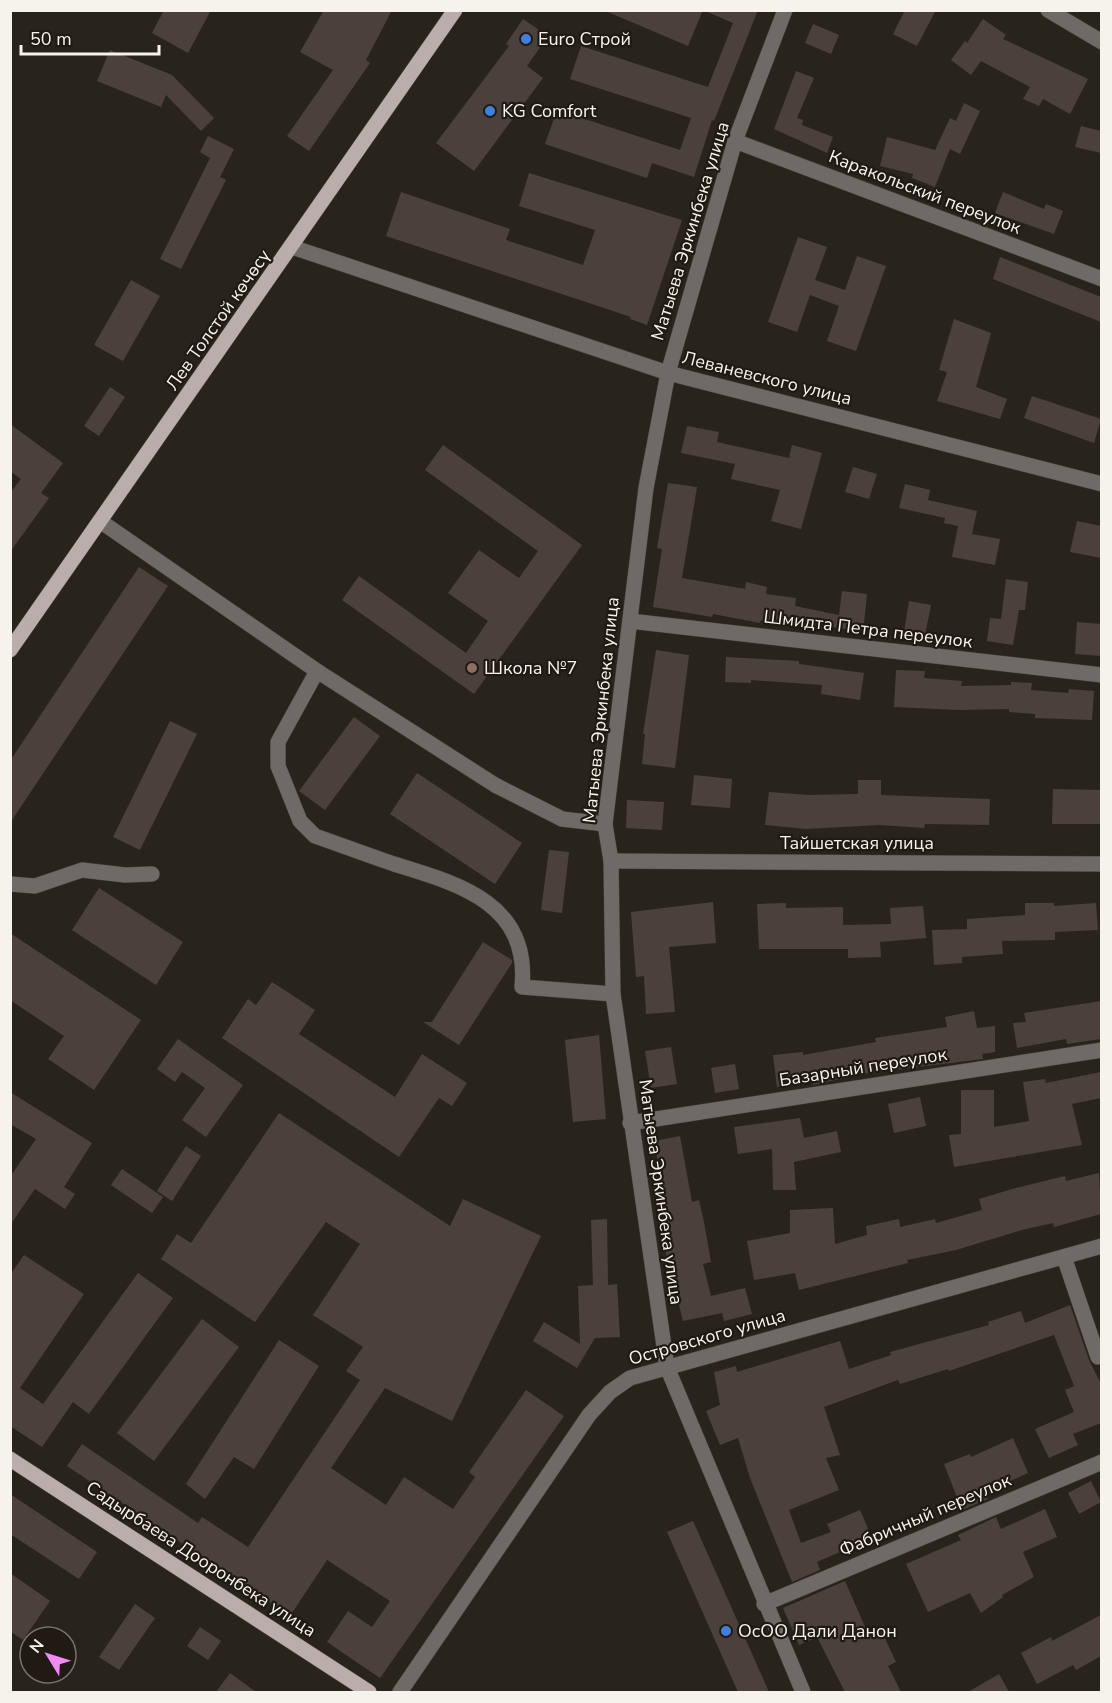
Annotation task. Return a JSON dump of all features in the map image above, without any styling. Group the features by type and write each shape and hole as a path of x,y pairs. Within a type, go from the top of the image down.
{"main road":[{"name":"Лев Толстой көчөсү","path":"10,650 292,248 455,10"},
{"name":"Садырбаева Дооронбека улица","path":"10,1459 369,1692"}],"street":[{"name":"Матыева Эркинбека улица","path":"784,10 735,141 668,373 646,489 605,824 611,861 613,994 667,1367 764,1604 803,1692"},
{"path":"1048,10 1101,42"},
{"name":"Каракольский переулок","path":"735,141 1101,279"},
{"name":"Леваневского улица","path":"292,248 668,373 1101,484"},
{"path":"100,521 317,671 531,805 562,819 605,824"},
{"name":"Шмидта Петра переулок","path":"630,621 1101,675"},
{"path":"317,671 278,742 278,766 300,821 315,836 449,880 479,897 502,917 521,944 525,968 522,987 613,994"},
{"name":"Тайшетская улица","path":"611,861 1101,864"},
{"path":"10,884 34,886 82,870 124,875 152,874"},
{"name":"Базарный переулок","path":"630,1123 1101,1050"},
{"name":"Островского улица","path":"400,1692 589,1415 610,1392 630,1378 1101,1246"},
{"path":"1064,1257 1098,1357"},
{"name":"Фабричный переулок","path":"764,1604 1101,1461"}],"building":[{"path":"164,10 211,10 188,53 152,33"},
{"path":"324,10 392,10 366,60 370,63 309,151 287,136 333,70 300,52"},
{"path":"603,10 703,10 688,46"},
{"path":"703,10 758,10 714,121 712,120 694,177 652,163 647,178 545,144 557,110 680,150 691,118 570,79 581,46 708,87 733,23"},
{"path":"905,10 936,10 917,46 893,34"},
{"name":"KG Comfort","path":"523,19 548,36 527,66 543,78 474,171 436,143 509,46 506,44"},
{"path":"983,19 1006,35 1003,39 1088,79 1070,114 1043,99 1039,106 1023,99 1030,87 981,61 971,75 951,60 965,41 967,43"},
{"path":"813,24 839,35 831,54 805,43"},
{"path":"110,50 172,75 214,118 201,131 166,95 161,107 97,81"},
{"path":"796,71 814,78 797,118 803,120 802,125 833,137 827,153 774,129"},
{"path":"964,103 980,111 960,154 950,149 935,187 912,178 913,174 880,166 887,137 935,150 950,118 956,121"},
{"path":"1081,126 1101,131 1101,153 1075,147"},
{"path":"208,136 234,149 220,177 226,180 181,269 160,259 210,158 200,152"},
{"path":"529,173 682,220 647,325 630,319 631,317 386,236 401,192 510,229 506,240 583,265 595,230 519,206"},
{"path":"1003,192 1044,209 1046,204 1063,211 1054,234 995,213"},
{"path":"798,237 827,247 815,280 845,290 857,256 886,266 856,351 827,341 839,306 810,295 797,332 768,322"},
{"path":"1000,257 1101,297 1101,322 993,279"},
{"path":"131,280 160,296 123,361 94,345"},
{"path":"954,319 991,333 976,387 1007,399 1000,419 937,401 947,372 939,370"},
{"path":"110,387 125,397 99,436 84,426"},
{"path":"1032,396 1101,419 1094,443 1024,418"},
{"path":"10,424 63,463 41,493 49,498 10,552 10,493 21,479 10,471"},
{"path":"687,426 719,432 717,442 789,458 792,445 822,453 801,529 771,521 780,490 731,479 735,464 681,453"},
{"path":"443,445 582,545 474,694 342,600 359,576 466,653 488,621 448,593 479,550 519,578 538,551 425,470"},
{"path":"853,467 877,474 869,499 845,492"},
{"path":"668,483 697,487 682,578 745,589 746,582 767,587 766,594 796,598 795,606 839,615 842,591 867,594 863,632 833,627 832,631 761,620 760,623 713,614 712,617 653,607 662,549 657,548"},
{"path":"905,484 930,490 928,500 977,511 972,534 1000,539 995,565 952,557 958,526 944,523 945,518 899,508"},
{"path":"1077,521 1101,526 1101,558 1070,552"},
{"path":"139,567 168,586 10,823 10,761"},
{"path":"1006,579 1028,582 1025,610 1019,610 1013,645 987,641 990,618 1001,619"},
{"path":"909,601 931,605 925,635 904,632"},
{"path":"1077,622 1101,624 1101,656 1075,654"},
{"path":"656,650 689,655 675,768 642,764 645,734 643,734"},
{"path":"726,657 799,661 799,664 864,673 860,700 821,694 822,685 751,680 751,683 725,682"},
{"path":"896,670 925,671 924,678 962,681 961,686 1011,685 1011,682 1032,683 1031,690 1068,693 1069,689 1094,691 1092,720 1035,718 1035,714 1009,712 1009,709 959,710 894,707"},
{"path":"354,717 380,736 325,810 299,791"},
{"path":"170,721 197,734 140,850 113,837"},
{"path":"417,773 522,843 495,884 390,814"},
{"path":"694,775 732,779 730,808 691,805"},
{"path":"858,780 881,780 881,795 990,799 989,825 925,824 924,828 880,825 806,829 765,825 769,792 808,795 858,794"},
{"path":"1053,789 1101,790 1101,824 1052,824"},
{"path":"627,800 664,802 662,830 626,828"},
{"path":"549,850 569,852 562,913 541,910"},
{"path":"99,888 183,942 156,985 72,930"},
{"path":"713,902 716,943 669,947 675,1012 646,1014 644,976 636,977 631,912"},
{"path":"786,903 786,908 843,907 843,925 891,924 890,908 923,906 926,938 880,942 881,957 848,958 848,949 759,949 757,904"},
{"path":"1025,903 1054,903 1054,906 1096,903 1098,930 1055,932 1055,940 1002,941 1003,954 962,957 962,963 934,965 932,930 967,929 967,919 1025,915"},
{"path":"10,933 141,1020 94,1090 48,1059 64,1036 10,1000"},
{"path":"483,942 512,960 512,963 459,1045 423,1022 432,1022"},
{"path":"272,982 315,1010 299,1034 395,1097 422,1054 467,1083 452,1106 439,1098 399,1157 222,1038 248,999 256,1005"},
{"path":"1101,1001 1101,1039 1067,1044 1066,1039 1017,1048 1013,1023 1026,1022 1024,1013"},
{"path":"974,1011 977,1028 995,1026 995,1052 982,1054 983,1059 862,1074 813,1085 812,1082 777,1087 773,1055 803,1052 803,1055 876,1042 875,1038 947,1027 945,1017"},
{"path":"599,1035 606,1119 573,1122 565,1040"},
{"path":"178,1039 243,1085 206,1137 182,1120 205,1088 182,1072 175,1082 157,1069"},
{"path":"671,1047 677,1084 651,1088 645,1051"},
{"path":"735,1064 739,1089 715,1093 711,1068"},
{"path":"1101,1072 1101,1098 1072,1104 1082,1145 954,1167 949,1135 961,1134 961,1090 994,1090 994,1127 1029,1121 1023,1082 1045,1079 1046,1083"},
{"path":"10,1092 92,1143 64,1187 75,1194 65,1209 35,1189 10,1225 10,1177 36,1139 10,1124"},
{"path":"920,1097 926,1126 894,1133 888,1104"},
{"path":"279,1113 450,1226 463,1199 541,1236 452,1421 385,1388 331,1468 386,1505 404,1477 453,1509 475,1477 469,1472 526,1390 564,1416 380,1678 327,1642 348,1611 372,1627 390,1601 327,1560 290,1616 67,1466 82,1444 198,1523 202,1517 248,1547 360,1380 346,1371 363,1347 313,1315 360,1244 326,1222 255,1322 161,1259 177,1234 191,1243"},
{"path":"800,1118 804,1138 837,1131 841,1152 794,1162 796,1190 773,1190 772,1149 738,1154 734,1127"},
{"path":"680,1136 692,1202 699,1200 704,1222 711,1262 703,1264 711,1296 745,1288 752,1314 724,1321 722,1313 683,1321 664,1246 669,1245 662,1208 666,1207 654,1141"},
{"path":"186,1146 201,1156 172,1201 157,1191"},
{"path":"122,1169 163,1197 152,1213 111,1185"},
{"path":"1099,1173 1101,1214 1054,1227 1053,1223 1022,1230 956,1250 907,1260 908,1263 799,1290 795,1273 754,1280 747,1241 790,1233 790,1210 833,1208 835,1244 867,1235 866,1226 899,1219 900,1227 935,1219 936,1223 982,1210 979,1199 1065,1176 1066,1181"},
{"path":"607,1219 608,1285 617,1284 620,1337 595,1338 577,1368 533,1341 544,1322 580,1344 578,1286 593,1285 591,1220"},
{"path":"24,1255 84,1294 20,1388 43,1404 138,1273 173,1298 89,1414 73,1402 42,1447 10,1426 10,1275"},
{"path":"1070,1305 1089,1360 1101,1384 1101,1423 1073,1434 1078,1445 1049,1458 1035,1429 1074,1412 1065,1390 1074,1386 1054,1335 949,1371 948,1369 900,1384 898,1380 824,1407 840,1455 826,1458 839,1490 789,1510 801,1543 831,1532 827,1524 860,1510 872,1538 817,1562 820,1570 792,1582 750,1478 738,1438 720,1445 706,1411 720,1405 714,1372 736,1366 737,1372 840,1341 849,1369 891,1355 890,1352 989,1325 988,1322 1021,1311 1025,1323"},
{"path":"202,1319 239,1347 154,1461 117,1433"},
{"path":"279,1340 319,1366 254,1469 234,1457 205,1499 186,1484"},
{"path":"1013,1438 1028,1473 986,1492 988,1499 962,1510 944,1464 970,1454 971,1457"},
{"path":"1091,1481 1101,1502 1079,1514 1068,1493"},
{"path":"10,1494 97,1552 79,1579 10,1534"},
{"path":"1045,1509 1057,1537 1023,1552 1034,1577 1002,1595 1003,1597 981,1613 970,1593 928,1612 906,1564 961,1540 958,1535 996,1517 1001,1529"},
{"path":"693,1521 769,1692 738,1692 667,1532"},
{"path":"10,1573 50,1601 33,1625 18,1625 18,1637 10,1631"},
{"path":"845,1581 869,1636 881,1630 896,1662 888,1666 901,1692 845,1692 817,1637 799,1645 783,1608"},
{"path":"135,1604 155,1618 119,1670 99,1657"},
{"path":"1101,1615 1101,1656 1076,1670 1073,1665 1037,1684 1021,1653 1051,1637 1052,1641"},
{"path":"200,1627 221,1641 208,1660 187,1646"},
{"path":"230,1673 256,1692 216,1692"},
{"path":"999,1674 1009,1692 968,1692"}],"place":[{"name":"Euro Строй","path":"526,39"},
{"name":"KG Comfort","path":"490,111"},
{"name":"Школа №7","path":"472,668"},
{"name":"ОсОО Дали Данон","path":"726,1631"}]}
